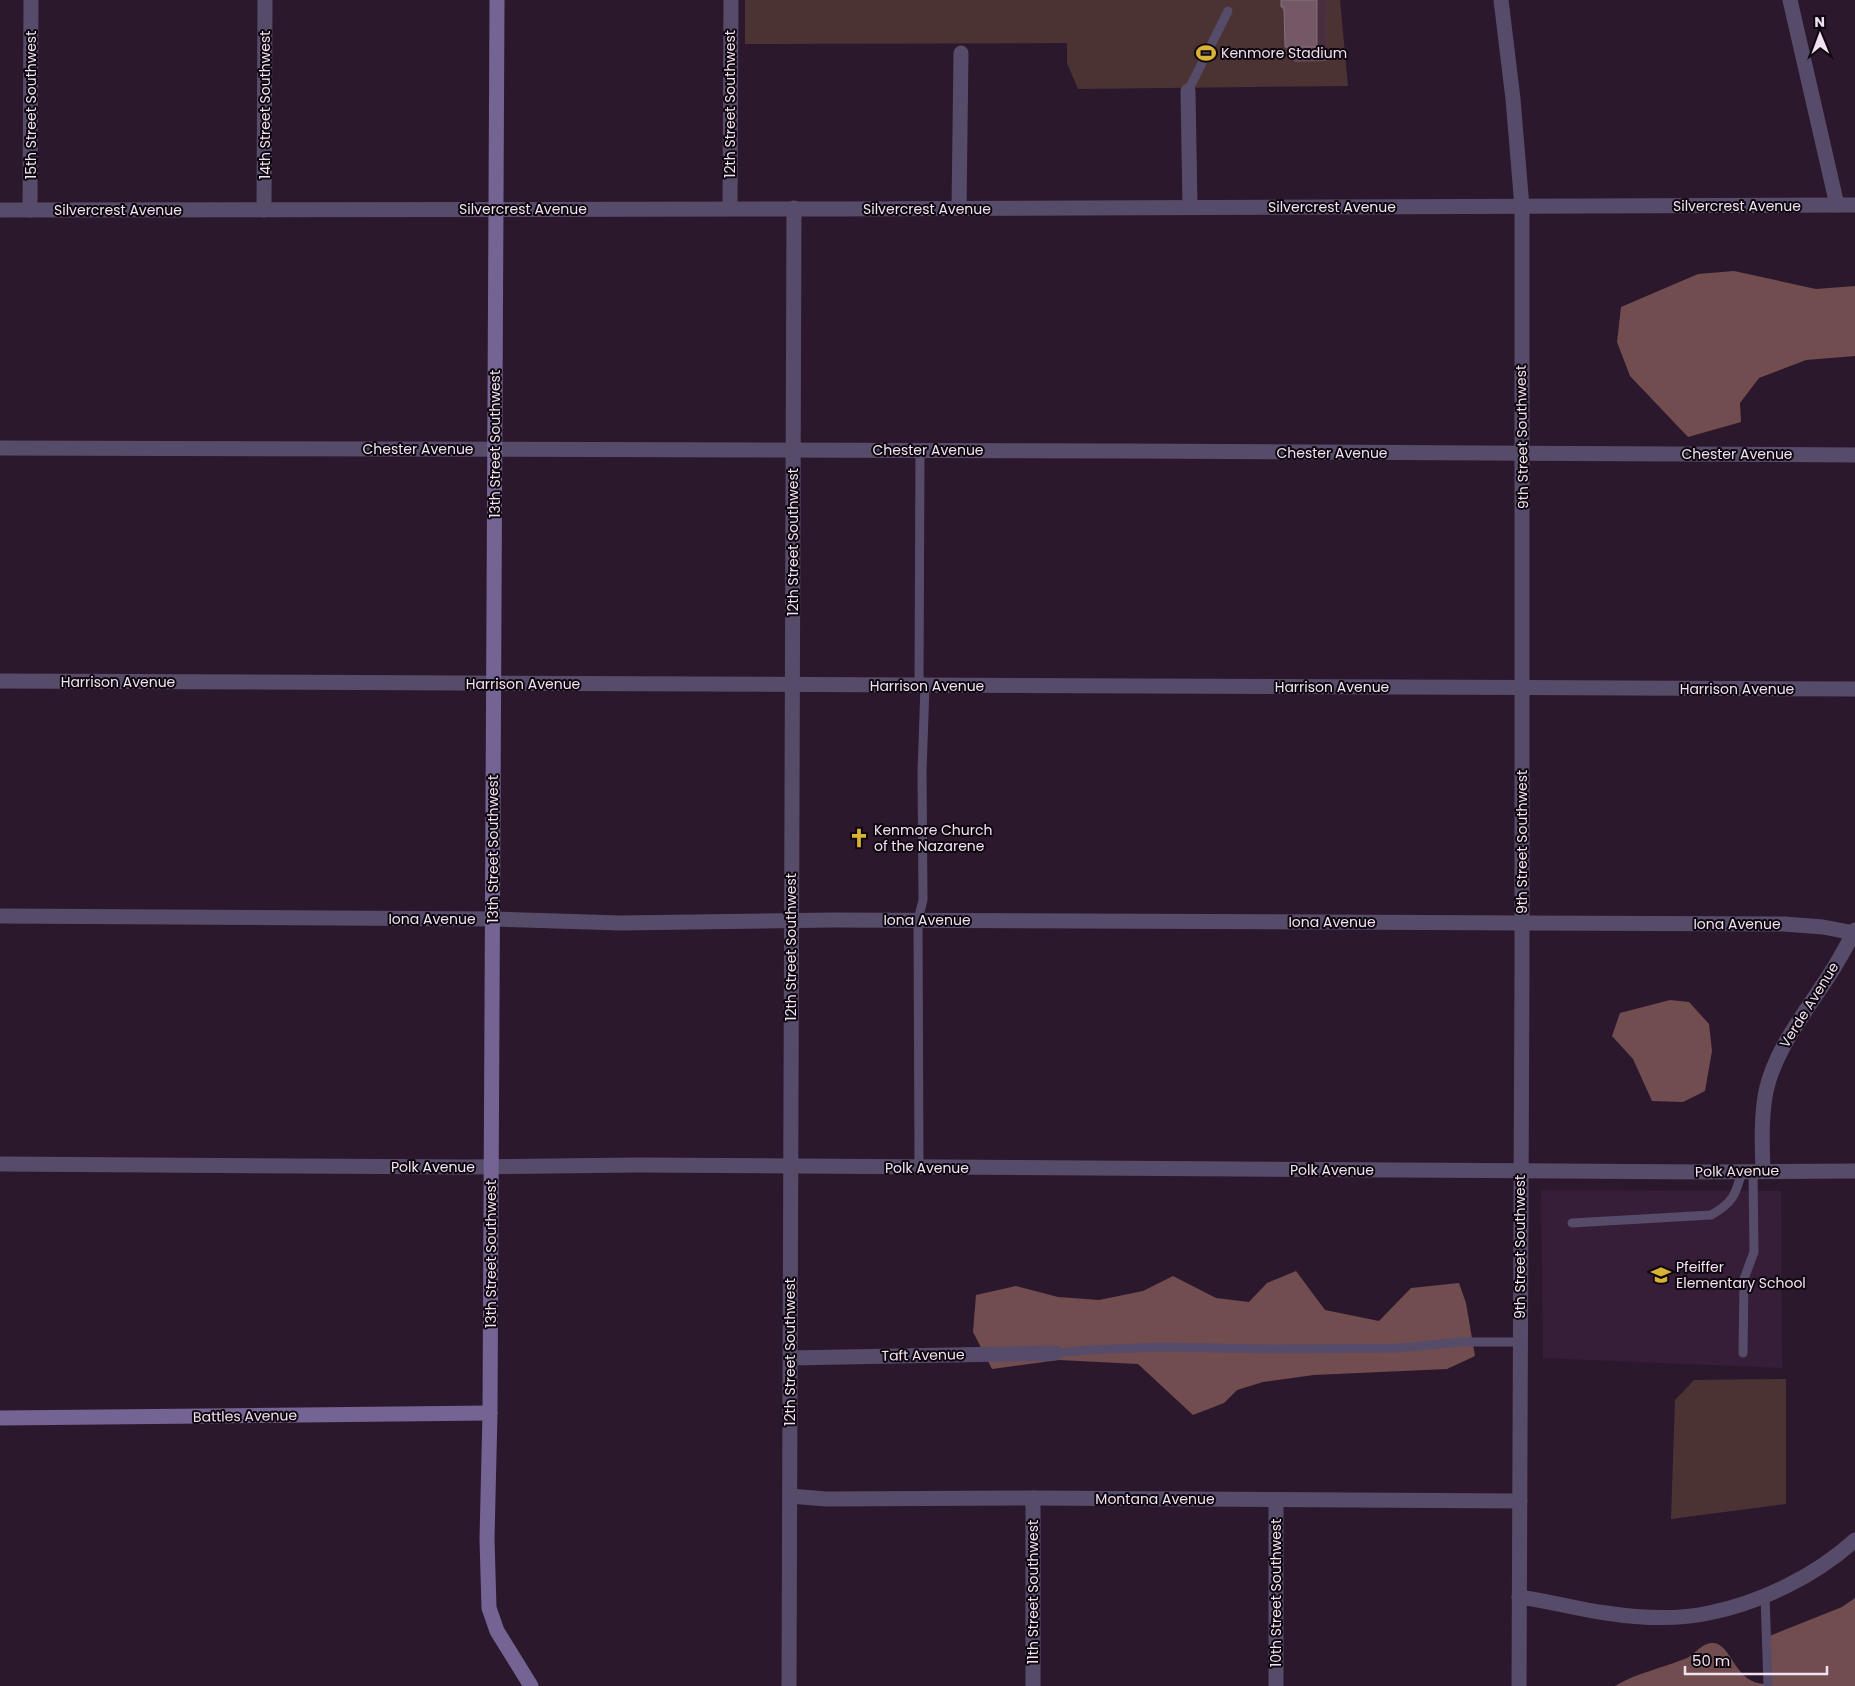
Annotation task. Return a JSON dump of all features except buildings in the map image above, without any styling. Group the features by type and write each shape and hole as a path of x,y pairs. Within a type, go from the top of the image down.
{"street":[{"name":"15th Street Southwest","path":"30,210 31,0"},
{"name":"14th Street Southwest","path":"264,210 265,0"},
{"name":"13th Street Southwest","path":"497,0 498,119 495,209 496,450 488,1608 497,1631 531,1686"},
{"name":"12th Street Southwest","path":"730,208 731,0"},
{"name":"9th Street Southwest","path":"1501,0 1513,99 1522,207 1523,688 1519,1686"},
{"path":"1790,0 1837,205"},
{"path":"959,208 960,54"},
{"path":"1188,91 1190,207"},
{"name":"Silvercrest Avenue","path":"0,210 1855,205"},
{"name":"12th Street Southwest","path":"789,1686 794,208"},
{"name":"Chester Avenue","path":"0,448 1855,455"},
{"name":"Harrison Avenue","path":"0,681 1855,689"},
{"name":"Iona Avenue","path":"0,916 492,919 621,923 918,920 1784,924 1823,926 1854,932"},
{"name":"Verde Avenue","path":"1753,1171 1762,1114 1774,1066 1790,1034 1824,984 1854,932"},
{"name":"Polk Avenue","path":"0,1164 1855,1171"},
{"name":"Taft Avenue","path":"790,1358 1055,1353"},
{"name":"Battles Avenue","path":"0,1418 490,1413"},
{"name":"Montana Avenue","path":"790,1496 826,1499 1033,1498 1520,1501"},
{"name":"11th Street Southwest","path":"1033,1498 1033,1686"},
{"name":"10th Street Southwest","path":"1276,1500 1276,1686"},
{"path":"1519,1597 1545,1600 1606,1613 1649,1616 1686,1616 1709,1613 1765,1595 1810,1574 1855,1540"}],"lane":[{"path":"1188,91 1228,11"},
{"path":"919,1168 918,920 923,900 920,450"},
{"path":"1572,1223 1711,1215 1725,1208 1753,1171"},
{"path":"1743,1353 1744,1279 1754,1252 1753,1171"},
{"path":"1055,1353 1160,1347 1272,1349 1399,1348 1460,1342 1520,1342"},
{"path":"1765,1595 1768,1686"}],"shaded area":[{"name":"Kenmore Stadium","path":"745,0 1340,0 1348,86 1078,89 1067,63 1067,43 745,44"},
{"path":"1734,271 1816,289 1855,286 1855,356 1806,360 1759,378 1740,403 1741,422 1688,437 1630,376 1617,342 1621,307 1698,274"},
{"path":"1670,1000 1689,1002 1709,1024 1712,1051 1705,1091 1683,1102 1652,1101 1633,1059 1612,1036 1620,1013"},
{"name":"Pfeiffer Elementary School","path":"1541,1190 1781,1191 1782,1368 1543,1358"},
{"path":"1296,1271 1325,1310 1379,1321 1411,1288 1459,1283 1466,1303 1475,1356 1447,1369 1314,1375 1263,1382 1237,1390 1224,1403 1193,1415 1138,1364 1059,1360 992,1369 973,1332 976,1295 1016,1286 1058,1297 1099,1300 1143,1291 1173,1276 1216,1298 1249,1302 1267,1283"},
{"path":"1786,1379 1786,1504 1671,1519 1675,1400 1694,1380"},
{"path":"1855,1598 1855,1686 1615,1686 1641,1674 1687,1658 1709,1643 1720,1645 1748,1679 1757,1683 1768,1684 1767,1637 1842,1607"}],"place":[{"name":"Kenmore Stadium","path":"1206,53"},
{"name":"Kenmore Church of the Nazarene","path":"859,838"},
{"name":"Pfeiffer Elementary School","path":"1661,1275"}]}
